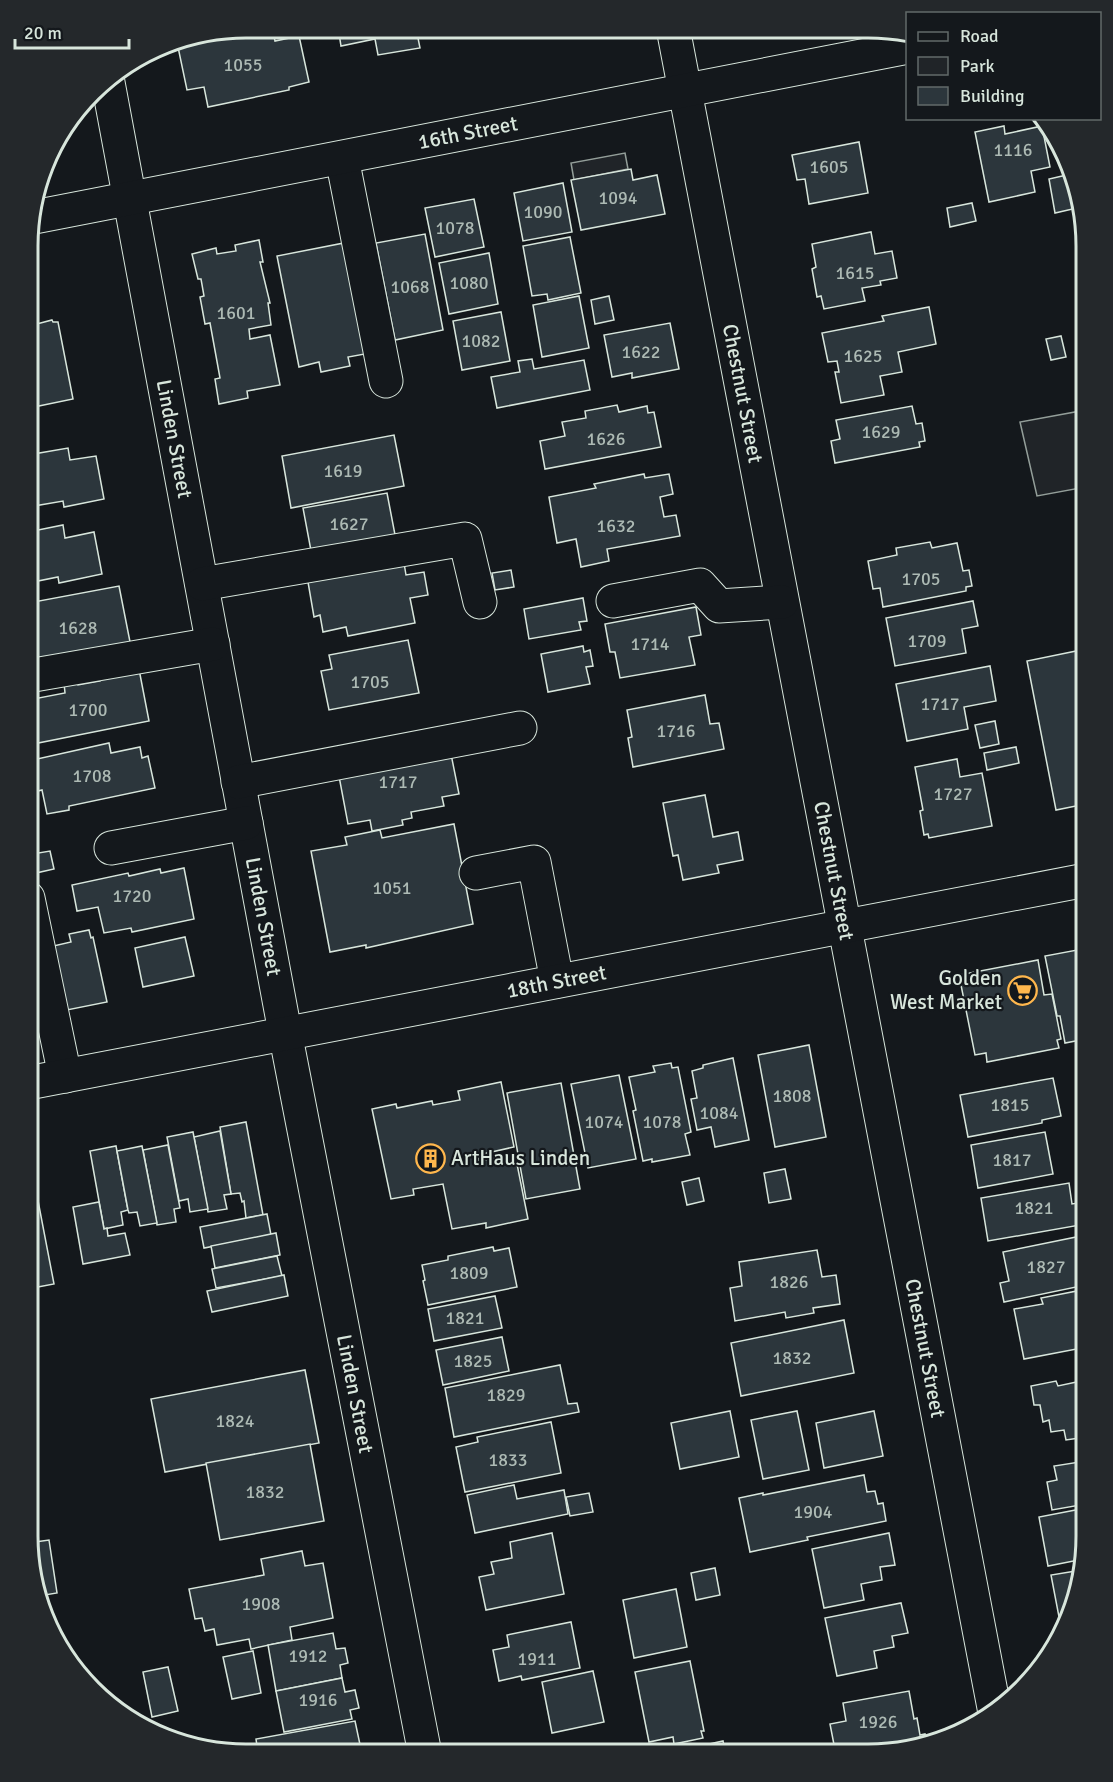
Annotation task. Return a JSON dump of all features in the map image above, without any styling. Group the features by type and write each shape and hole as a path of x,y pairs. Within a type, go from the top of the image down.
{"street":[{"name":"Chestnut Street","path":"675,38 993,1702"},
{"name":"16th Street","path":"39,216 906,47"},
{"name":"Linden Street","path":"109,88 285,1032 423,1744"},
{"path":"342,158 386,381"},
{"path":"202,584 465,539 480,602"},
{"path":"613,601 700,585 719,606 782,602"},
{"path":"38,674 213,644"},
{"path":"238,782 520,728"},
{"path":"111,848 246,823"},
{"path":"476,873 534,862 557,981"},
{"name":"18th Street","path":"38,1081 1076,882"},
{"path":"38,946 65,1076"}],"green space":[{"path":"625,153 628,169 574,180 571,163"},
{"path":"1076,412 1076,489 1037,496 1020,422"}],"building":[{"path":"232,38 274,38 275,41 299,38 309,82 289,87 289,90 208,107 204,87 187,90 178,49 205,41"},
{"path":"340,38 418,38 420,48 378,55 375,39 341,46"},
{"path":"1004,126 1005,134 1038,127 1044,135 1050,167 1031,171 1035,192 989,202 975,132"},
{"path":"859,142 868,193 809,204 805,179 797,180 792,155"},
{"path":"631,169 633,180 657,175 665,214 581,230 571,180"},
{"path":"1063,176 1073,209 1055,213 1049,179"},
{"path":"563,183 572,232 523,241 514,193"},
{"path":"474,199 484,247 435,257 425,208"},
{"path":"972,203 976,221 950,227 947,208"},
{"path":"871,232 875,254 892,251 897,278 880,281 881,285 862,288 865,301 824,309 821,296 817,297 812,269 816,267 812,244"},
{"path":"425,234 443,330 395,340 376,243"},
{"path":"570,237 581,293 548,300 547,294 532,296 523,246"},
{"path":"259,240 263,262 260,262 270,303 268,303 271,325 249,329 250,339 270,335 280,385 247,391 248,398 219,404 215,379 220,378 210,323 205,324 200,297 204,296 201,279 198,279 192,254 216,248 217,254 236,251 235,245"},
{"path":"344,243 365,354 348,357 350,366 321,372 319,362 299,367 277,256"},
{"path":"489,253 498,304 449,314 439,263"},
{"path":"579,296 589,348 542,357 533,305"},
{"path":"609,296 614,320 595,324 591,300"},
{"path":"929,307 936,344 898,352 902,372 880,376 884,395 841,403 835,372 839,372 837,361 828,362 822,333 884,321 882,316"},
{"path":"501,312 510,361 462,370 453,321"},
{"path":"52,320 58,322 73,399 38,406 38,324"},
{"path":"670,323 679,369 632,378 632,373 612,377 604,335"},
{"path":"1061,336 1066,357 1051,360 1046,339"},
{"path":"532,359 534,369 584,360 590,390 497,408 491,377 520,372 518,361"},
{"path":"617,405 619,412 647,406 648,413 654,412 661,447 545,469 540,441 565,436 562,422 586,418 585,411"},
{"path":"912,406 916,424 922,423 925,441 919,442 920,447 835,463 831,441 840,439 836,420"},
{"path":"394,435 404,486 291,508 282,456"},
{"path":"68,448 70,460 96,456 104,499 64,507 63,501 38,505 38,453"},
{"path":"644,474 645,478 669,474 673,494 660,497 664,517 676,515 680,536 607,549 609,561 581,567 576,539 557,543 549,497 596,488 594,484"},
{"path":"387,493 396,540 312,556 303,508"},
{"path":"63,525 65,538 94,532 102,574 59,583 58,577 38,581 38,530"},
{"path":"930,542 932,548 957,543 963,571 969,570 972,586 966,587 966,591 883,607 880,588 873,589 868,561 897,555 896,548"},
{"path":"404,563 406,575 424,572 428,595 410,598 415,623 348,636 346,627 323,632 320,615 314,617 308,582"},
{"path":"511,570 514,587 495,590 492,573"},
{"path":"119,586 132,652 38,670 38,601"},
{"path":"583,598 587,621 579,622 581,630 529,639 524,609"},
{"path":"973,601 978,626 962,629 966,653 895,666 886,618"},
{"path":"696,607 701,635 689,637 695,665 620,678 615,652 610,652 605,624"},
{"path":"408,640 419,693 329,710 321,671 332,669 329,655"},
{"path":"583,646 584,652 590,650 593,666 586,667 590,684 548,692 541,654"},
{"path":"1076,651 1076,806 1056,810 1027,661"},
{"path":"138,664 149,721 38,743 38,698 65,693 64,683 77,681 78,685 100,681 98,672"},
{"path":"990,666 996,701 964,707 968,729 907,741 896,684"},
{"path":"705,695 710,724 719,723 724,749 633,767 628,738 632,737 627,710"},
{"path":"995,721 999,744 980,748 975,725"},
{"path":"109,743 111,753 140,747 142,758 148,756 155,788 69,806 69,810 47,814 42,790 38,791 38,759"},
{"path":"1016,747 1019,763 987,770 984,753"},
{"path":"450,749 459,794 442,797 444,806 411,812 412,818 402,820 403,825 372,831 370,820 348,824 338,771"},
{"path":"957,759 960,777 982,773 992,826 929,838 928,834 924,835 920,811 923,810 915,767"},
{"path":"705,795 713,837 738,832 743,860 717,865 719,873 683,880 678,855 673,856 663,803"},
{"path":"454,824 473,924 366,948 366,945 330,952 311,851 347,845 345,837 380,830 382,838"},
{"path":"50,851 54,869 38,873 38,853"},
{"path":"184,868 194,919 132,932 131,928 104,933 98,907 77,911 72,885 128,873 129,876 160,869 161,873"},
{"path":"89,930 91,938 93,937 107,1002 67,1010 49,947 71,942 69,934"},
{"path":"185,937 194,976 143,987 135,948"},
{"path":"1075,950 1075,1041 1065,1043 1045,956"},
{"path":"1038,960 1044,995 1052,994 1061,1039 1057,1040 1059,1048 987,1062 986,1053 975,1055 959,975"},
{"path":"809,1045 826,1137 775,1147 758,1055"},
{"path":"733,1058 749,1140 715,1147 711,1127 697,1130 691,1099 697,1098 692,1071 703,1068 703,1065"},
{"path":"671,1063 672,1068 678,1067 691,1132 685,1134 690,1155 652,1162 652,1159 643,1161 629,1077 655,1072 653,1066"},
{"path":"619,1075 636,1159 588,1168 571,1084"},
{"path":"1053,1078 1061,1116 1042,1120 1042,1123 968,1137 960,1095"},
{"name":"ArtHaus Linden","path":"501,1082 514,1147 478,1155 479,1161 515,1154 528,1219 486,1228 486,1223 452,1229 443,1184 413,1189 414,1195 391,1199 372,1109 396,1104 397,1108 432,1101 433,1105 460,1100 458,1091"},
{"path":"561,1083 580,1189 526,1199 507,1093"},
{"path":"246,1122 263,1215 246,1218 244,1201 242,1202 240,1193 231,1194 220,1127"},
{"path":"220,1131 231,1194 224,1195 227,1209 208,1212 194,1137"},
{"path":"193,1132 208,1209 190,1212 188,1199 179,1201 167,1137"},
{"path":"1045,1132 1053,1174 978,1188 971,1145"},
{"path":"168,1145 180,1208 174,1209 176,1222 157,1225 143,1150"},
{"path":"116,1146 128,1210 121,1212 123,1225 104,1229 90,1151"},
{"path":"142,1146 157,1223 140,1226 137,1212 129,1213 128,1210 117,1151"},
{"path":"785,1169 791,1199 769,1203 764,1173"},
{"path":"699,1178 704,1201 687,1205 682,1182"},
{"path":"1069,1183 1072,1204 1075,1203 1075,1226 988,1241 981,1198"},
{"path":"38,1201 54,1284 38,1287"},
{"path":"99,1202 104,1229 107,1228 108,1236 125,1233 130,1255 83,1264 73,1207"},
{"path":"267,1214 271,1235 204,1248 200,1227"},
{"path":"276,1233 280,1255 215,1268 211,1246"},
{"path":"1075,1237 1075,1287 1004,1302 1000,1283 1009,1281 1003,1252"},
{"path":"493,1247 494,1251 509,1248 517,1287 428,1305 422,1265 448,1260 448,1256"},
{"path":"817,1250 822,1277 836,1275 840,1304 813,1308 814,1313 786,1318 785,1312 735,1321 730,1288 742,1286 739,1262"},
{"path":"277,1256 282,1276 216,1288 212,1269"},
{"path":"284,1275 288,1296 212,1312 207,1291"},
{"path":"1075,1291 1075,1349 1024,1359 1014,1309 1043,1304 1041,1298"},
{"path":"495,1296 502,1328 434,1341 428,1309"},
{"path":"844,1320 854,1373 741,1396 731,1343"},
{"path":"502,1337 509,1371 443,1385 436,1350"},
{"path":"560,1365 568,1404 577,1403 579,1412 454,1437 445,1388"},
{"path":"305,1370 319,1443 165,1472 151,1399"},
{"path":"1056,1381 1058,1386 1075,1382 1075,1439 1066,1440 1064,1430 1051,1432 1049,1420 1043,1422 1040,1405 1034,1405 1031,1386"},
{"path":"730,1411 739,1457 680,1469 671,1423"},
{"path":"797,1411 809,1470 763,1479 751,1420"},
{"path":"874,1411 883,1456 824,1468 816,1423"},
{"path":"551,1422 561,1473 465,1492 456,1447 478,1442 477,1437"},
{"path":"310,1444 324,1521 220,1540 206,1463"},
{"path":"1075,1463 1075,1506 1052,1510 1047,1482 1057,1480 1054,1466"},
{"path":"864,1475 867,1492 875,1491 878,1504 883,1503 886,1521 807,1537 808,1540 750,1552 739,1498"},
{"path":"514,1485 517,1499 564,1490 568,1514 475,1533 467,1495"},
{"path":"589,1493 593,1512 570,1516 566,1497"},
{"path":"1075,1510 1074,1561 1048,1566 1039,1517"},
{"path":"552,1533 564,1594 486,1610 479,1577 494,1574 491,1562 512,1558 510,1542"},
{"path":"889,1533 895,1565 880,1567 882,1580 861,1584 864,1600 824,1608 812,1549"},
{"path":"49,1540 57,1593 46,1595 41,1577 38,1542"},
{"path":"302,1551 305,1566 323,1563 333,1618 290,1627 292,1640 251,1649 249,1639 217,1645 214,1629 205,1631 202,1618 195,1619 189,1589 264,1575 261,1559"},
{"path":"715,1568 720,1595 696,1600 691,1573"},
{"path":"1073,1572 1059,1617 1051,1575"},
{"path":"676,1589 687,1647 634,1658 623,1600"},
{"path":"901,1603 908,1633 892,1636 894,1647 874,1651 877,1668 837,1676 825,1618"},
{"path":"571,1622 580,1668 522,1680 521,1676 499,1681 493,1650 509,1647 507,1635"},
{"path":"333,1633 336,1649 345,1648 348,1663 340,1665 342,1678 276,1691 268,1645"},
{"path":"253,1651 261,1693 232,1699 223,1657"},
{"path":"690,1661 704,1731 701,1731 703,1738 674,1744 673,1737 649,1742 635,1672"},
{"path":"168,1667 178,1711 152,1717 143,1672"},
{"path":"593,1671 604,1722 552,1733 542,1682"},
{"path":"342,1678 345,1692 355,1690 359,1708 350,1710 352,1719 284,1732 276,1691"},
{"path":"909,1691 914,1719 917,1718 920,1735 925,1736 908,1741 881,1744 834,1744 830,1724 846,1721 843,1703"},
{"path":"355,1721 360,1744 257,1744 256,1739"}],"place":[{"name":"Golden West Market","path":"1023,990"},
{"name":"ArtHaus Linden","path":"430,1158"}]}
